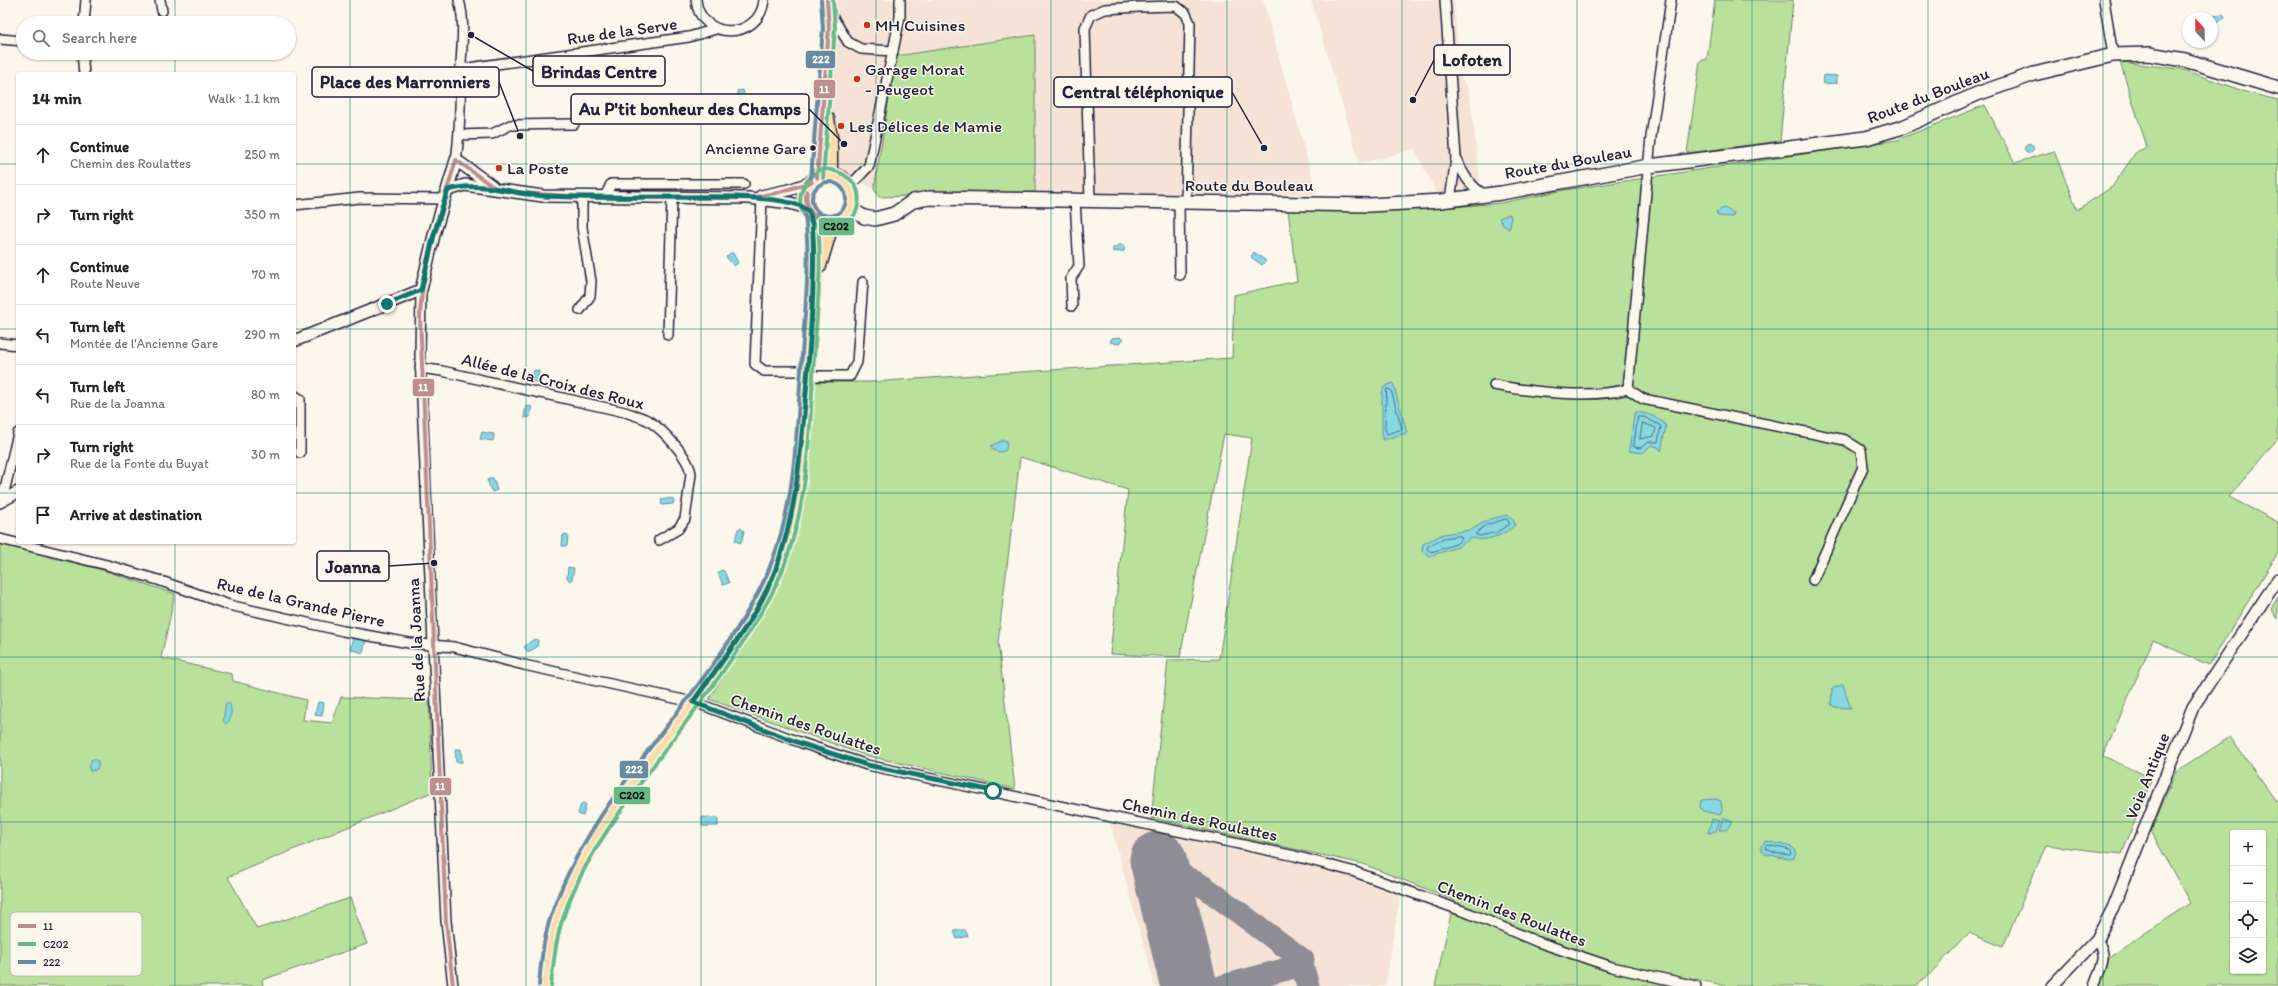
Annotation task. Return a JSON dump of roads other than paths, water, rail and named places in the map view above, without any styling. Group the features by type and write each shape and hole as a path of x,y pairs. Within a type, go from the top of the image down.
{"main road":[{"path":"545,986 553,935 568,885 594,837 693,702 738,637 766,591 776,568 790,523 796,493 801,452 813,292 814,229 805,194 820,178 829,28 827,5"},
{"name":"Route du Bouleau","path":"851,209 864,217 875,219 894,214 913,201 929,198 1369,205 1450,200 1649,166 1866,138 1903,128 1977,94 2034,74 2113,55 2149,54 2185,60 2278,88"},
{"path":"809,212 817,220 832,222 840,220 851,209 853,201 850,186 838,176 820,178"},
{"path":"813,292 832,222"}],"street":[{"path":"85,16 86,0"},
{"path":"160,0 162,11"},
{"path":"459,0 462,10 463,34 459,135 455,165 466,182 474,185"},
{"name":"Rue de la Serve","path":"696,0 701,16 716,29 728,32 739,31 750,26 758,18 764,0"},
{"path":"850,186 869,166 900,17 900,0"},
{"path":"1445,0 1456,158 1450,200"},
{"path":"1628,389 1649,166 1650,137 1671,0"},
{"path":"2104,0 2113,55"},
{"path":"1090,201 1085,28 1091,15 1105,9 1138,3 1176,6 1186,14 1190,23 1180,275"},
{"path":"827,5 848,42 861,49 892,51"},
{"name":"Rue de la Serve","path":"461,68 515,60 554,57 689,37 716,29"},
{"path":"0,39 16,40"},
{"path":"83,60 84,72"},
{"path":"459,135 492,134 510,125 574,124"},
{"path":"1456,158 1464,177 1476,190 1485,195"},
{"path":"455,165 495,188"},
{"name":"Rue de la Joanna","path":"453,986 446,921 420,368 421,290 434,235 455,165"},
{"path":"749,198 776,193 820,178"},
{"path":"605,197 611,184 744,184"},
{"path":"296,205 360,198 447,194 465,185 474,185 543,196 762,199 790,203 809,212"},
{"path":"580,310 590,296 591,281 582,227 582,197"},
{"path":"668,334 672,197"},
{"path":"762,199 755,364 764,371 850,376 857,362 863,282"},
{"path":"1072,306 1071,278 1079,266 1075,201"},
{"path":"296,340 421,290"},
{"path":"0,343 16,344"},
{"name":"Allée de la Croix des Roux","path":"420,368 442,371 625,412 649,421 670,440 686,459 690,466 691,474 685,519 678,529 659,540"},
{"path":"1494,385 1531,392 1614,393 1628,389 1643,399 1845,440 1862,450 1863,467 1813,580"},
{"path":"296,396 300,399 300,453"},
{"path":"1,501 16,441"},
{"path":"1,501 16,493"},
{"name":"Rue de la Grande Pierre","path":"0,539 16,543"},
{"name":"Rue de la Grande Pierre","path":"20,544 122,569 229,605 409,643 454,647 594,681 693,702"},
{"name":"Voie Antique","path":"2052,986 2097,939 2113,908 2193,707 2246,630 2278,579"},
{"name":"Chemin des Roulattes","path":"693,702 802,744 867,765 1287,854 1355,872 1471,914 1538,942 1612,967 1696,986"},
{"path":"2094,986 2105,957 2103,948 2097,939"}],"water":[{"path":"2222,14 2225,16 2224,19 2218,21 2218,15"},
{"path":"1824,75 1837,76 1837,83 1823,84"},
{"path":"743,90 746,102 739,102 737,91"},
{"path":"2029,143 2034,148 2029,153 2024,148"},
{"path":"1724,208 1734,213 1732,217 1718,216 1716,212"},
{"path":"1510,214 1511,223 1509,229 1503,225 1499,218"},
{"path":"1122,244 1125,248 1124,251 1113,252 1113,248"},
{"path":"1254,252 1266,261 1262,265 1251,257"},
{"path":"730,253 733,253 738,263 734,266 726,257"},
{"path":"1120,337 1123,340 1118,344 1110,342 1112,338"},
{"path":"534,370 539,371 538,380 535,382 531,381"},
{"path":"1393,383 1407,433 1382,440 1382,393 1384,387"},
{"path":"526,406 532,407 530,417 524,418"},
{"path":"1636,412 1652,416 1660,420 1666,426 1661,451 1658,447 1651,445 1643,453 1629,451 1634,415"},
{"path":"482,432 494,434 493,441 480,439"},
{"path":"1003,440 1007,441 1006,450 1001,452 993,450 991,446"},
{"path":"493,478 497,490 492,492 487,480"},
{"path":"672,498 674,501 673,504 662,505 661,500"},
{"path":"1508,515 1513,519 1515,525 1506,532 1495,537 1483,539 1473,538 1458,547 1430,556 1422,551 1423,544 1443,534 1471,530 1490,519"},
{"path":"741,528 744,531 741,543 735,541 738,529"},
{"path":"566,534 568,536 567,546 562,546 563,535"},
{"path":"568,567 574,568 572,579 570,581 567,578"},
{"path":"721,570 724,571 729,583 723,585 718,573"},
{"path":"353,637 366,641 363,653 350,649"},
{"path":"534,639 538,640 537,647 528,652 524,647"},
{"path":"1843,684 1851,708 1834,707 1831,704 1832,689"},
{"path":"318,702 324,703 322,716 315,715"},
{"path":"226,703 230,704 231,712 229,720 226,724 223,721"},
{"path":"455,749 461,749 462,762 456,762"},
{"path":"92,759 98,761 98,768 90,771 89,768"},
{"path":"1714,799 1721,801 1722,810 1720,815 1703,811 1700,807 1701,800"},
{"path":"584,803 586,805 583,816 578,814 581,804"},
{"path":"702,817 718,818 718,826 702,826"},
{"path":"1723,818 1733,822 1726,830 1719,830"},
{"path":"1712,819 1720,821 1716,831 1708,833"},
{"path":"1766,841 1792,847 1796,851 1794,858 1788,859 1765,854 1760,847"},
{"path":"965,930 968,936 957,939 954,931"}],"place":[{"name":"MH Cuisines","path":"867,25"},
{"name":"Brindas Centre","path":"471,35"},
{"name":"Garage Morat - Peugeot","path":"857,79"},
{"name":"Lofoten","path":"1413,100"},
{"name":"Les Délices de Mamie","path":"841,126"},
{"name":"Place des Marronniers","path":"520,136"},
{"name":"Au P'tit bonheur des Champs","path":"844,144"},
{"name":"Ancienne Gare","path":"813,148"},
{"name":"Central téléphonique","path":"1264,148"},
{"name":"La Poste","path":"499,168"},
{"name":"Joanna","path":"434,563"}]}
